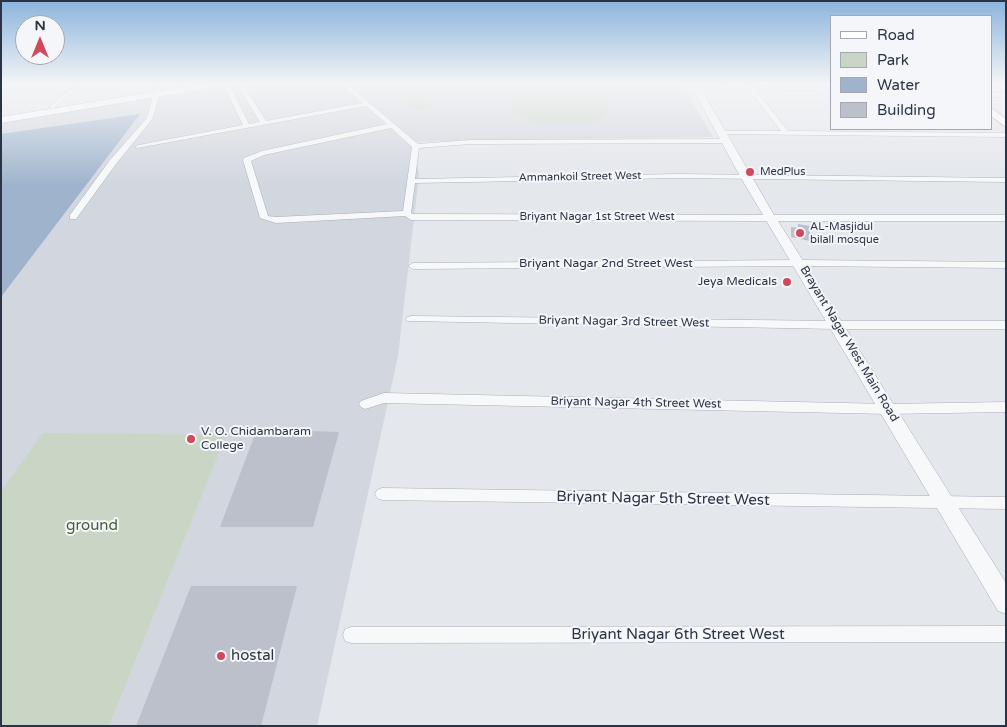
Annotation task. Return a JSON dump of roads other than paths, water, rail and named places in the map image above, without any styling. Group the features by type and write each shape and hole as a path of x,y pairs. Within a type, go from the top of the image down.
{"street":[{"path":"73,217 113,162 150,118"},
{"path":"243,118 247,126"},
{"path":"261,118 264,123"},
{"path":"140,147 292,118"},
{"path":"386,118 416,146 470,142 786,133 904,131 1006,135"},
{"name":"Brayant Nagar West Main Road","path":"713,118 746,178 838,325 1006,603"},
{"path":"774,118 786,133"},
{"name":"Briyant Nagar 1st Street West","path":"394,125 262,153 247,160 264,218 286,219 407,213 411,217 771,218"},
{"path":"941,130 947,134"},
{"path":"407,213 413,181 416,146"},
{"name":"Ammankoil Street West","path":"413,181 598,177 1006,180"},
{"path":"771,218 1006,218"},
{"name":"Briyant Nagar 2nd Street West","path":"413,266 800,263 1006,265"},
{"name":"Briyant Nagar 3rd Street West","path":"411,319 838,325 1006,325"},
{"name":"Briyant Nagar 4th Street West","path":"365,404 384,398 888,409 1006,407"},
{"name":"Briyant Nagar 5th Street West","path":"382,494 1006,503"},
{"name":"Briyant Nagar 6th Street West","path":"351,635 1006,634"}],"water":[{"path":"113,118 137,118 1,297 1,134"}],"place":[{"name":"MedPlus","path":"750,172"},
{"name":"AL-Masjidul bilall mosque","path":"800,233"},
{"name":"Jeya Medicals","path":"787,282"},
{"name":"V. O. Chidambaram College","path":"191,439"},
{"name":"hostal","path":"221,656"}],"park label":[{"name":"ground","path":"92,526"}]}
